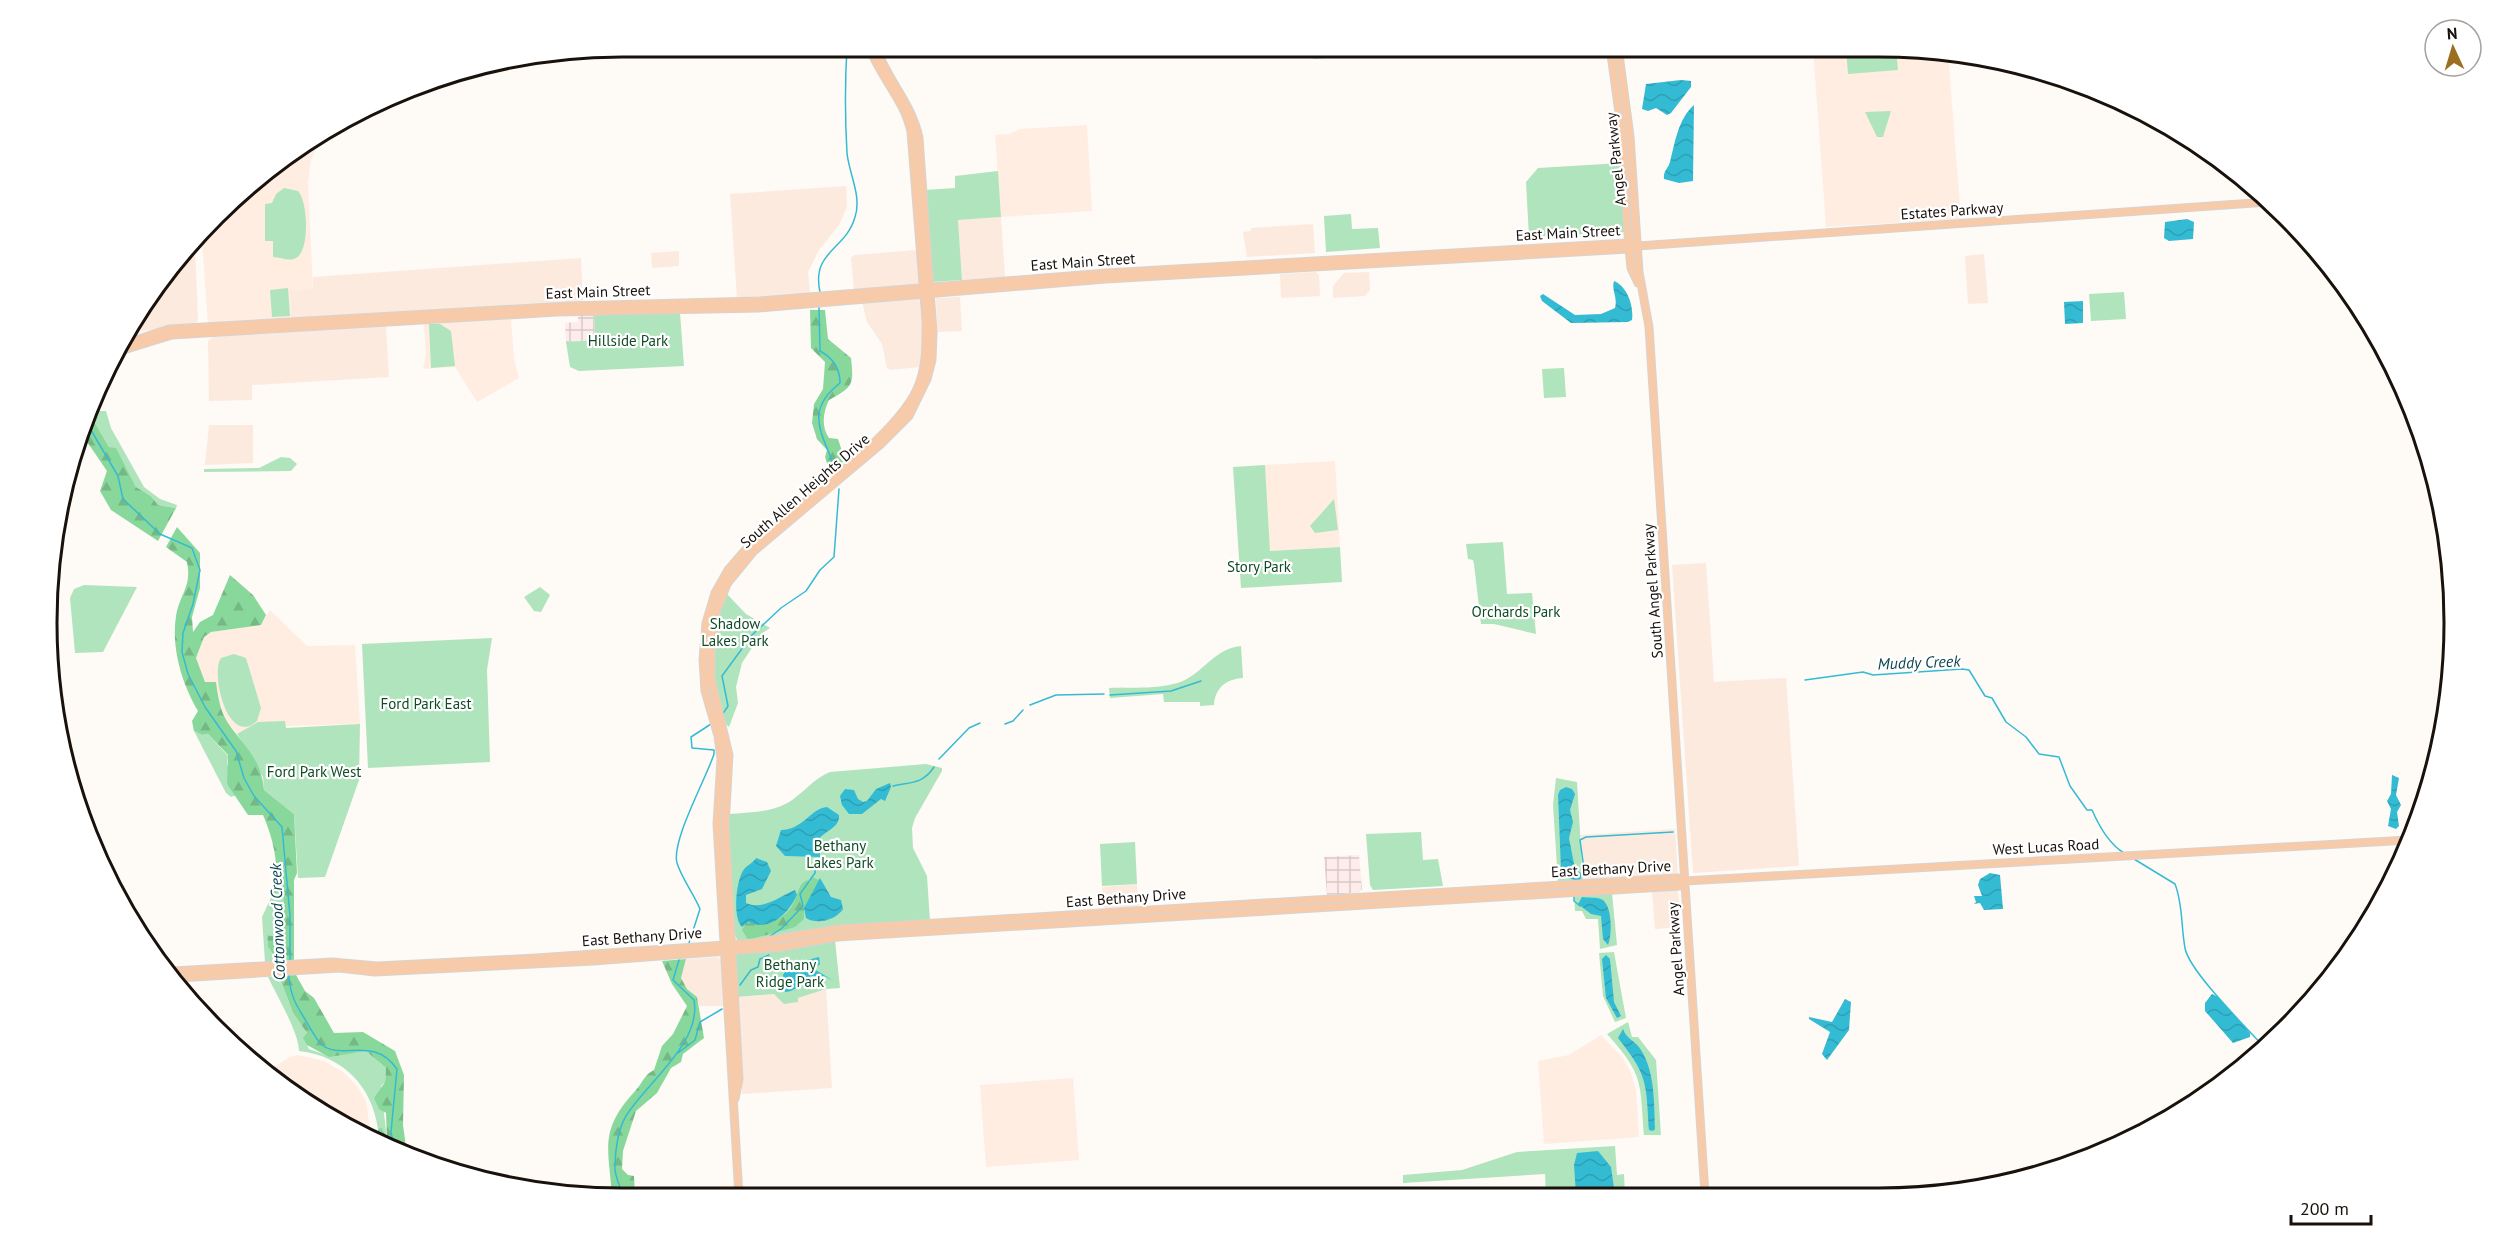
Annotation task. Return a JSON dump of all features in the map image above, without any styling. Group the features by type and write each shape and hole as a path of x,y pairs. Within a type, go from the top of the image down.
{"main road":[{"path":"873,57 879,72 908,119 912,132 927,290"},
{"path":"880,57 912,111 917,127 927,290"},
{"name":"Angel Parkway","path":"1611,57 1622,135 1632,268 1645,299"},
{"name":"Angel Parkway","path":"1619,57 1630,136 1641,282 1645,299"},
{"name":"Estates Parkway","path":"1638,246 2257,203"},
{"path":"1567,253 1569,250 1592,245"},
{"name":"East Main Street","path":"995,285 1063,276 1504,253 1592,245 1638,246"},
{"name":"East Main Street","path":"1504,253 1567,253 1629,246"},
{"name":"East Main Street","path":"132,342 158,335 267,327 556,309 869,295 1226,269"},
{"path":"1033,284 1033,281 1063,276"},
{"name":"East Main Street","path":"627,307 752,308 838,301 896,290 927,290"},
{"name":"South Allen Heights Drive","path":"738,1188 731,1071 729,881 725,826 729,755 719,726 712,717 704,684 705,636 712,602 731,572 792,515 909,416 925,387 930,351 927,290"},
{"name":"South Angel Parkway","path":"1645,299 1685,881"},
{"name":"East Main Street","path":"129,347 158,335"},
{"name":"South Allen Heights Drive","path":"729,948 720,882 717,824 721,759 718,711 711,679 712,630 731,572"},
{"name":"West Lucas Road","path":"1685,881 2400,840"},
{"name":"East Bethany Drive","path":"499,963 534,965 729,948 827,930 874,931 1678,879 1685,881"},
{"path":"720,882 729,881"},
{"name":"Angel Parkway","path":"1685,881 1705,1188"},
{"name":"East Bethany Drive","path":"182,977 296,967 375,972 561,957 729,948"},
{"path":"534,965 561,957"},
{"name":"East Bethany Drive","path":"177,971 212,973"},
{"name":"South Allen Heights Drive","path":"732,1020 739,1079 733,1110"},
{"path":"731,1071 736,1094"}],"shaded area":[{"path":"1814,57 1915,58 1949,62 1961,219 1826,227"},
{"path":"1087,125 1092,211 1001,217 995,135 1009,134 1020,129"},
{"path":"317,147 311,160 308,183 313,289 290,290 291,321 208,325 202,245 250,197"},
{"path":"846,186 847,207 839,225 819,250 808,272 810,293 737,299 730,194"},
{"path":"1001,217 1005,277 962,280 958,220"},
{"path":"1313,224 1315,253 1247,257 1243,232 1251,231 1251,228"},
{"path":"918,250 919,284 854,290 851,258 854,255"},
{"path":"679,251 679,266 652,268 651,253"},
{"path":"195,252 198,320 194,325 138,332 152,308"},
{"path":"1984,254 1988,303 1968,304 1965,256"},
{"path":"581,258 583,302 291,319 290,290 313,289 313,277"},
{"path":"1316,272 1319,275 1320,296 1281,298 1280,274"},
{"path":"1369,272 1370,290 1365,296 1333,298 1333,286 1344,273"},
{"path":"919,296 924,346 921,367 890,370 887,368 882,344 867,322 862,301"},
{"path":"960,297 962,331 937,332 936,298"},
{"path":"594,315 595,340 566,342 565,323 578,322 578,316"},
{"path":"511,319 514,359 519,378 477,402 455,367 423,369 426,354 424,323"},
{"path":"386,326 389,377 252,385 252,400 209,401 208,341 213,337"},
{"path":"209,425 253,425 253,463 205,465"},
{"path":"1335,461 1340,547 1270,551 1265,465"},
{"path":"1706,563 1714,682 1786,678 1799,866 1693,873 1672,565"},
{"path":"270,610 307,646 355,645 360,724 253,727 237,734 227,722 216,682 205,682 196,658 204,637 211,632 261,625"},
{"path":"1675,829 1678,876 1583,882 1580,835"},
{"path":"1359,855 1362,889 1359,893 1327,895 1324,857"},
{"path":"1137,884 1139,907 1104,909 1102,887"},
{"path":"1678,890 1681,927 1655,929 1652,892"},
{"path":"717,957 721,959 724,1006 699,1006 697,997 687,989 681,978 686,959"},
{"path":"826,989 832,1088 742,1094 736,997 775,994 784,1003 798,1002 798,998"},
{"path":"1601,1035 1623,1058 1631,1073 1636,1090 1639,1137 1544,1144 1538,1061 1569,1055"},
{"path":"299,1055 324,1061 343,1072 357,1086 366,1101 370,1129 308,1093 273,1067 290,1057"},
{"path":"1073,1078 1079,1160 986,1167 980,1085"}],"green space":[{"path":"1313,57 1342,57 1313,59"},
{"path":"1847,57 1897,58 1898,70 1848,74"},
{"path":"1891,111 1883,137 1877,137 1865,112"},
{"path":"1621,163 1625,232 1529,237 1526,182 1538,168"},
{"path":"998,171 1001,217 958,220 962,280 932,282 925,190 955,188 955,176"},
{"path":"284,188 298,191 301,196 306,226 301,254 290,260 273,257 273,241 265,241 265,204 272,203 276,194"},
{"path":"1351,214 1352,229 1378,228 1380,248 1326,252 1324,216"},
{"path":"288,288 290,316 272,317 270,290"},
{"path":"2124,292 2126,319 2091,321 2089,294"},
{"path":"810,310 825,310 828,339 851,358 852,380 843,392 829,400 824,414 826,434 829,438 838,439 845,460 830,473 825,457 827,450 817,439 812,423 814,404 823,389 825,362 811,348"},
{"name":"Hillside Park","path":"680,313 684,366 579,371 570,367 566,342 595,340 594,315"},
{"path":"429,324 440,324 451,331 455,366 431,368"},
{"path":"1564,368 1566,397 1544,398 1542,369"},
{"path":"99,408 100,411 106,411 111,428 144,487 160,499 177,505 176,508 158,505 151,496 136,487 116,449 109,447 94,422"},
{"path":"94,422 109,447 116,448 136,487 151,496 158,505 176,508 158,541 111,510 100,491 107,471 87,442"},
{"path":"281,457 290,458 297,464 291,471 204,472 204,469 259,468"},
{"name":"Story Park","path":"1265,465 1270,551 1340,547 1342,582 1241,588 1233,467"},
{"path":"1334,499 1338,530 1315,533 1310,526"},
{"path":"177,527 200,553 200,588 192,617 193,632 200,622 213,615 230,575 253,595 266,615 261,625 211,632 204,637 196,658 205,682 216,682 223,714 256,761 264,790 294,814 297,873 294,880 294,960 278,961 268,947 267,935 278,937 284,916 283,894 273,893 276,874 275,853 263,815 248,815 227,784 228,755 208,734 202,735 194,731 192,721 198,711 183,678 175,641 176,616 188,578 187,562 166,547"},
{"name":"Orchards Park","path":"1503,542 1507,594 1532,593 1536,634 1494,624 1481,624 1474,564 1473,560 1468,559 1466,544"},
{"path":"84,585 137,587 103,652 75,653 70,598 74,589"},
{"path":"540,587 550,595 541,612 534,611 524,597"},
{"name":"Shadow Lakes Park","path":"725,592 746,614 770,628 761,634 742,663 736,687 738,703 729,727 715,700 713,681 714,642"},
{"name":"Ford Park East","path":"492,638 487,670 490,762 368,768 362,644"},
{"path":"1241,646 1243,678 1231,680 1222,686 1214,705 1200,706 1200,702 1164,702 1163,694 1110,698 1109,688 1158,687 1185,680 1217,655"},
{"path":"234,654 246,658 261,708 257,721 247,727 238,725 230,717 220,692 218,666 221,658"},
{"name":"Ford Park West","path":"285,721 286,728 360,724 359,780 325,877 298,878 294,814 264,790 263,777 237,734 258,722"},
{"path":"194,731 202,735 208,734 228,756 227,763 237,795 231,797 226,793"},
{"name":"Bethany Lakes Park","path":"926,764 942,768 912,828 913,848 927,876 930,921 738,942 734,932 727,835 728,814 763,811 781,806 830,772"},
{"path":"1556,778 1577,782 1583,882 1558,882 1553,805"},
{"path":"1421,832 1423,860 1438,859 1443,886 1373,890 1370,885 1366,834"},
{"path":"1135,842 1137,884 1102,886 1100,844"},
{"path":"812,877 819,880 804,908 804,919 795,927 748,940 742,930 746,923 770,922 783,916 793,904 801,885 807,880 810,883"},
{"path":"273,893 283,894 284,916 278,937 267,935 268,947 278,961 265,962 262,917"},
{"path":"1612,893 1617,945 1600,949 1598,919 1586,919 1582,911 1575,911 1574,894"},
{"name":"Bethany Ridge Park","path":"835,940 840,988 826,989 798,998 798,1002 784,1004 774,994 736,997 735,954"},
{"path":"1614,952 1626,1018 1615,1022 1603,996 1599,953"},
{"path":"686,959 681,978 687,989 697,997 704,1038 683,1054 681,1062 671,1068 657,1093 636,1111 623,1151 622,1169 628,1175 634,1176 635,1188 611,1188 608,1152 611,1129 616,1117 646,1076 654,1070 662,1046 673,1034 687,1006 672,984 662,961"},
{"path":"296,975 305,991 314,998 334,1033 363,1032 395,1051 404,1075 403,1125 406,1145 387,1137 386,1113 379,1109 374,1098 385,1082 386,1068 366,1051 329,1057 307,1045 303,1038 307,1033 293,1013 279,976"},
{"path":"279,976 293,1013 307,1033 304,1038 309,1049 329,1056 366,1051 386,1068 385,1082 381,1086 387,1136 382,1129 378,1129 369,1099 353,1076 329,1059 299,1051 292,1025 268,977"},
{"path":"1628,1022 1632,1037 1638,1037 1656,1060 1661,1135 1644,1135 1638,1080 1628,1060 1607,1034"},
{"path":"382,1128 385,1136 378,1133 378,1129"},
{"path":"1615,1146 1617,1175 1624,1174 1625,1188 1546,1188 1545,1174 1403,1183 1403,1175 1462,1170 1517,1152"}],"water":[{"path":"1691,81 1691,87 1671,113 1667,115 1656,108 1648,111 1642,109 1646,84"},
{"path":"1694,105 1693,181 1679,183 1664,179 1681,124"},
{"path":"2187,219 2194,222 2193,239 2169,241 2164,238 2165,222"},
{"path":"1614,281 1623,287 1631,303 1632,320 1628,322 1571,323 1542,301 1540,296 1543,294 1575,315 1601,314 1615,308"},
{"path":"2083,301 2083,323 2065,324 2064,302"},
{"path":"2392,775 2399,778 2396,795 2401,805 2397,812 2399,826 2396,829 2388,826 2391,809 2387,801 2391,794"},
{"path":"890,783 891,787 885,801 881,799 862,814 849,814 842,805 840,796 845,789 854,790 858,799 863,802 867,801 876,789"},
{"path":"1566,787 1572,789 1575,794 1570,810 1573,822 1569,838 1575,869 1582,874 1580,881 1567,878 1561,870 1558,795 1560,790"},
{"path":"827,807 839,815 839,819 835,826 819,839 820,857 785,856 776,846 781,830 795,827 816,811"},
{"path":"756,858 767,862 771,871 762,889 746,895 746,903 765,904 795,890 797,895 789,909 771,923 764,925 748,922 742,927 737,915 737,888 745,868"},
{"path":"1990,873 2000,875 2003,909 1984,910 1980,903 1974,904 1976,902 1974,896 1982,896 1978,885 1980,879"},
{"path":"820,878 831,897 841,900 843,909 831,919 815,921 806,918 804,908"},
{"path":"1582,897 1601,899 1608,907 1611,928 1608,945 1603,939 1601,916 1591,914 1578,904"},
{"path":"1606,955 1610,959 1614,1002 1621,1016 1617,1018 1606,998 1602,959"},
{"path":"819,957 820,964 814,969 834,981 824,976 811,976 796,988 785,992 783,975 789,965"},
{"path":"2212,994 2218,997 2250,1033 2250,1037 2233,1043 2205,1011 2205,1003"},
{"path":"1845,999 1851,1002 1849,1030 1827,1060 1822,1054 1830,1032 1809,1017 1832,1022"},
{"path":"1623,1029 1641,1050 1649,1068 1654,1098 1655,1129 1653,1131 1649,1130 1644,1080 1635,1062 1618,1038"},
{"path":"1598,1151 1611,1167 1614,1188 1576,1188 1574,1165 1577,1153"}],"waterway":[{"path":"820,292 820,268 851,228 857,209 856,193 847,153 847,57"},
{"path":"819,307 820,351 835,364 840,378 840,383 829,394 819,413 822,434 835,469"},
{"name":"Cottonwood Creek","path":"91,430 118,476 123,499 160,534 192,548 200,570 193,604 183,633 182,652 188,674 205,707 236,751 244,778 254,796 282,827 290,916 290,962"},
{"path":"722,715 728,706 722,676 752,635 781,608 806,591 820,570 834,557 839,489"},
{"name":"Muddy Creek","path":"1805,680 1863,672 1873,675 1969,670 1985,696 1992,698 2006,722 2026,737 2039,754 2059,757 2070,786 2087,810 2092,810 2109,840 2124,853"},
{"name":"Muddy Creek","path":"1110,695 1171,691 1201,681"},
{"name":"Muddy Creek","path":"1030,705 1056,695 1104,694"},
{"name":"Muddy Creek","path":"1005,724 1013,721 1023,710"},
{"name":"Muddy Creek","path":"939,759 969,728 980,723"},
{"path":"689,943 700,909 679,869 677,853 684,825 714,754 714,750 692,748 691,737 711,724"},
{"name":"Muddy Creek","path":"893,786 921,779 934,767"},
{"path":"1585,876 1580,840 1586,837 1673,832"},
{"name":"Muddy Creek","path":"2134,859 2175,884 2185,948 2189,958 2207,984 2258,1041"},
{"name":"Muddy Creek","path":"769,937 782,928 803,906 800,894 815,873 815,860"},
{"path":"1574,896 1574,901 1580,906"},
{"name":"Muddy Creek","path":"740,985 751,970 758,967 760,959 769,955"},
{"path":"620,1188 615,1170 618,1140 623,1121 635,1103 682,1047 694,1016 694,1000 673,980 679,960"},
{"name":"Cottonwood Creek","path":"289,973 295,1001 321,1044 338,1051 367,1050 377,1053 397,1069 392,1139"},
{"name":"Muddy Creek","path":"678,1053 695,1040 700,1022 722,1009"}]}
